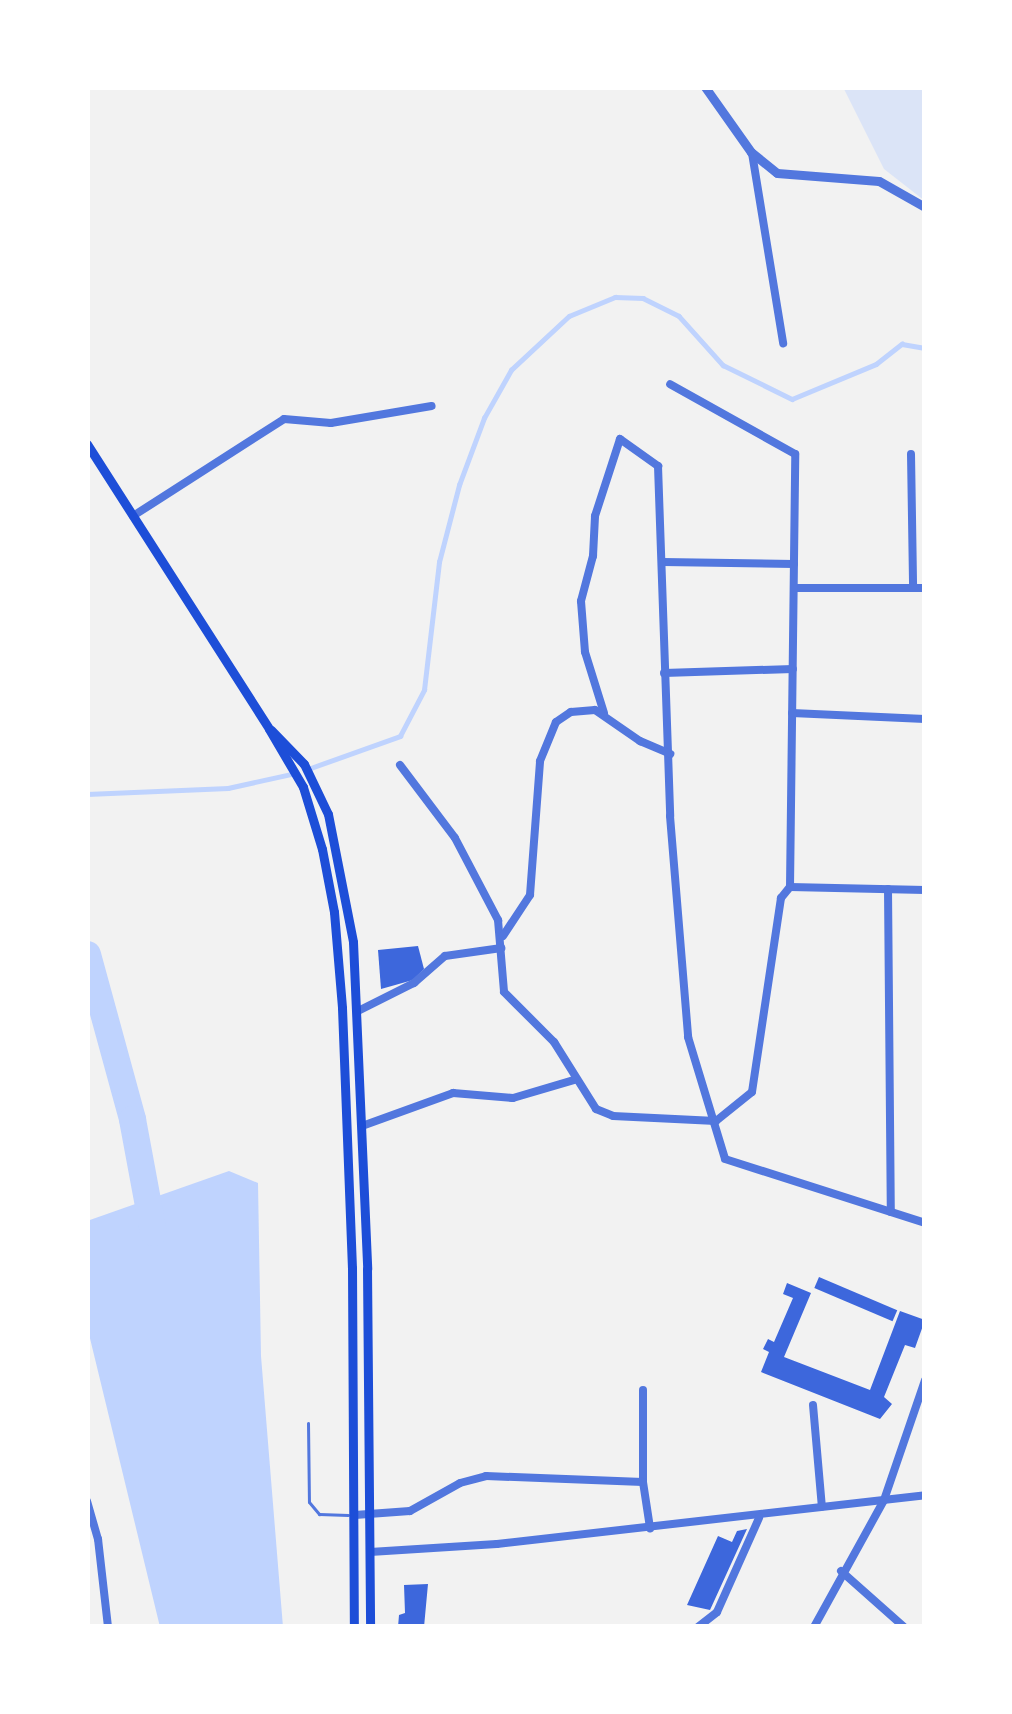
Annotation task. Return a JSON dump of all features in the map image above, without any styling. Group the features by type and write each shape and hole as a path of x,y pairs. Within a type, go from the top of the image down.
{"main road":[{"path":"87,444 269,728 319,793 343,878 358,1011 370,1627"},
{"path":"292,759 329,880 339,960 352,1268 354,1627"},
{"path":"355,1553 370,1552"}],"street":[{"path":"705,87 752,152 776,173 879,181 925,207"},
{"path":"752,152 783,343"},
{"path":"400,765 455,838 502,943 504,992 554,1042 574,1080 604,1113 716,1121 752,1092 781,898 790,887 795,454 670,384"},
{"path":"131,517 284,419 331,423 432,406"},
{"path":"670,754 640,741 604,713 585,652 581,601 593,556 595,516 620,439 658,466 664,673 670,754 688,1036 725,1159 925,1223"},
{"path":"911,454 914,588"},
{"path":"663,562 794,564"},
{"path":"794,588 925,588"},
{"path":"664,673 793,669"},
{"path":"358,1011 414,983 445,956 502,943 530,896 544,743 556,722 571,712 604,713"},
{"path":"792,713 925,719"},
{"path":"790,887 925,890"},
{"path":"888,889 891,1212"},
{"path":"362,1126 452,1094 513,1098 574,1080"},
{"path":"814,1627 884,1500 925,1380"},
{"path":"643,1390 643,1482 650,1528"},
{"path":"813,1405 822,1507"},
{"path":"355,1515 423,1507 460,1483 486,1476 643,1482"},
{"path":"370,1552 759,1517 925,1495"},
{"path":"87,1502 98,1539 108,1627"},
{"path":"698,1627 717,1612 759,1517"},
{"path":"842,1571 904,1627"}],"lane":[{"path":"308,1423 309,1502 319,1514 355,1515"}],"shaded area":[{"path":"843,87 925,87 925,201 884,169"}],"water":[{"path":"229,1171 258,1183 261,1356 283,1627 160,1627 87,1326 87,1221"}],"building":[{"path":"418,946 424,969 413,980 381,989 378,950"},
{"path":"819,1277 897,1310 893,1321 814,1288"},
{"path":"787,1283 811,1293 784,1357 870,1390 900,1311 925,1320 915,1348 905,1345 884,1397 892,1404 880,1419 761,1372 769,1352 763,1349 768,1339 774,1342 793,1298 783,1294"},
{"path":"747,1529 710,1610 687,1605 718,1536 732,1542 737,1531"},
{"path":"428,1584 424,1627 398,1627 399,1615 405,1613 404,1585"}],"waterway":[{"path":"308,769 400,736 424,690 439,562 459,485 484,418 511,370 569,316 615,297 643,298 679,316 723,365 792,399 876,364 902,344 925,348"},
{"path":"87,794 228,788 291,774"},
{"path":"87,954 132,1119 153,1232"}]}
